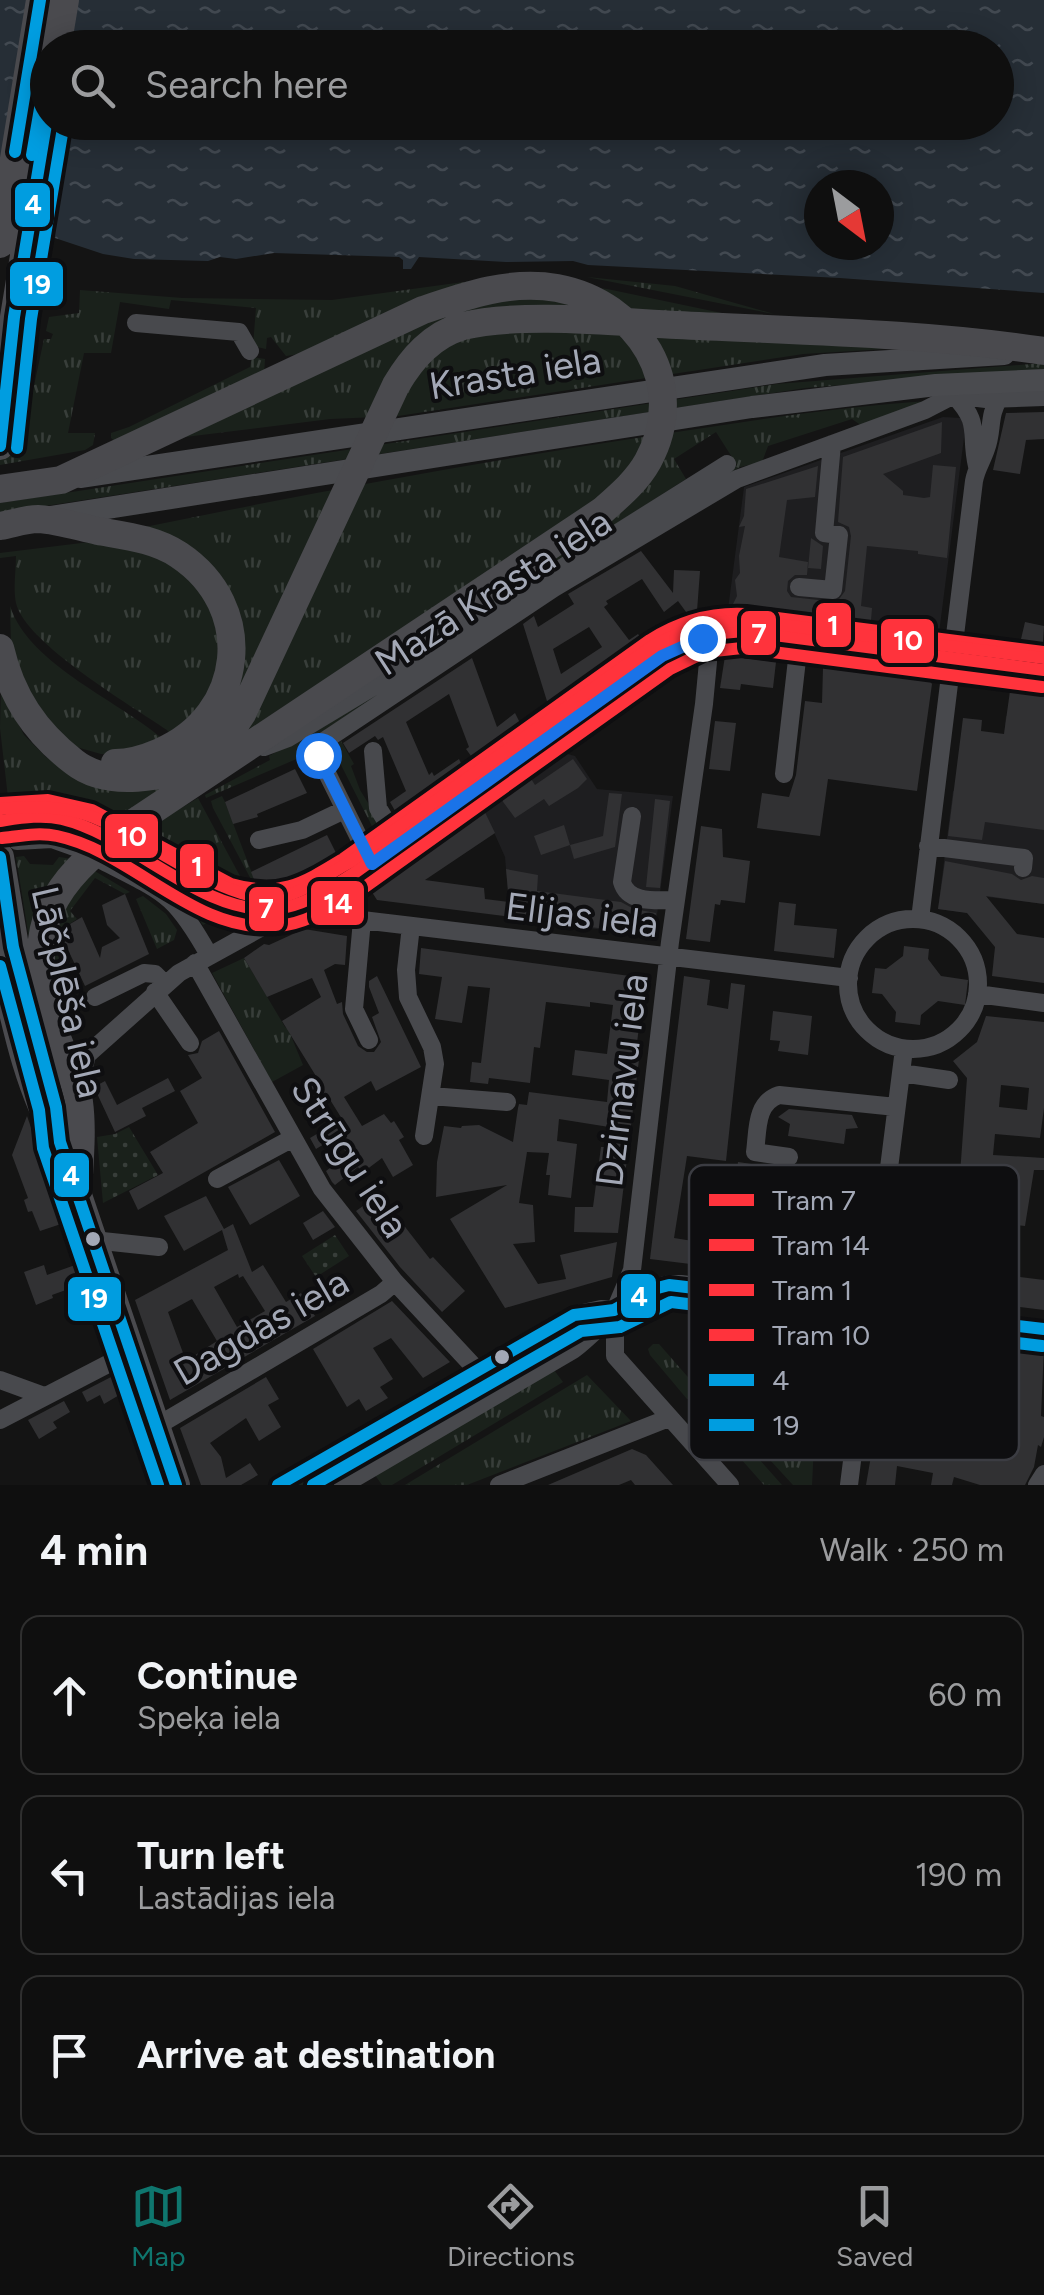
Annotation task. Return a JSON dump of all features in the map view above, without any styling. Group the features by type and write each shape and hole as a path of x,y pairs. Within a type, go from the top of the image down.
{"highway":[{"path":"35,30 40,0"},
{"path":"61,30 65,0"},
{"path":"0,244 30,61"},
{"path":"0,446 14,316 43,140"},
{"path":"49,1015 40,966 43,931 57,893 88,858 222,764 602,512 648,460 661,425 662,384 641,336 604,304 570,292 523,286 473,292 422,310 61,480"},
{"path":"0,648 7,678 32,723 52,744 86,769 110,776 135,777 180,768 216,747 242,714 396,385 425,348 462,326 529,320 802,322 1044,352"},
{"name":"Krasta iela","path":"0,489 61,480"},
{"path":"37,519 135,537 179,555 198,571 216,596 229,628 232,663 226,690 214,712 197,730 176,745 123,763 100,762 65,752"},
{"name":"Krasta iela","path":"0,526 37,519"},
{"name":"Lāčplēša iela","path":"6,853 7,951 15,1018 46,1120 60,1142"},
{"path":"7,951 74,1052 78,1195"},
{"name":"Lāčplēša iela","path":"7,951 56,1107 60,1142 176,1485"},
{"path":"0,989 15,1018"}],"main road":[{"name":"Krasta iela","path":"61,480 826,365 1044,352"},
{"path":"994,390 1044,380"},
{"name":"Krasta iela","path":"37,519 752,407 914,388 994,390"}],"street":[{"path":"136,323 240,332 250,352"},
{"name":"Krasta iela","path":"914,388 938,395 994,390"},
{"path":"977,466 987,448 994,390 1044,397"},
{"path":"920,920 977,466 974,420 954,395"},
{"name":"Mazā Krasta iela","path":"344,810 318,755 324,741 353,721 664,512 737,479 925,410 954,395"},
{"path":"799,587 833,590 839,535 824,533 832,444"},
{"path":"222,764 304,728 664,512 727,464"},
{"path":"74,1052 202,959 372,864 662,656 706,637 732,633 1044,673"},
{"name":"Dzirnavu iela","path":"689,1440 615,1356 615,1310 632,1270 676,900 704,704 706,637"},
{"path":"784,774 800,642"},
{"path":"373,751 378,808 400,844"},
{"path":"258,840 302,830 344,810 372,864"},
{"path":"632,816 622,882 625,892 631,896 676,900"},
{"path":"6,853 52,839 163,891 176,902 202,959"},
{"path":"928,846 1024,858 1023,868"},
{"name":"Elijas iela","path":"309,902 334,914 362,920 850,978"},
{"path":"362,920 354,1009 369,1040"},
{"path":"900,920 920,920 940,925 958,936 977,973 978,994 966,1022 943,1042 904,1049 868,1032 849,997 850,978 856,954 872,934 900,920"},
{"path":"411,926 408,998 432,1047 435,1064 424,1136"},
{"name":"Strūgu iela","path":"202,959 322,1189 395,1282 476,1369"},
{"path":"95,997 144,973 155,974 190,1043"},
{"path":"978,994 1044,1002"},
{"path":"888,1165 904,1049"},
{"path":"900,1073 949,1080"},
{"path":"789,1157 755,1152 761,1107 769,1098 779,1095 896,1107"},
{"path":"431,1096 507,1102"},
{"path":"217,1179 293,1138"},
{"path":"93,1240 159,1247"},
{"name":"Dagdas iela","path":"157,1426 381,1294 395,1282"},
{"path":"343,1485 573,1350 597,1332 615,1310 643,1292 672,1284 689,1286"},
{"path":"278,1485 574,1315 615,1310"},
{"path":"1019,1333 1044,1330"},
{"path":"0,1420 131,1352"},
{"path":"0,1380 44,1396"},
{"path":"500,1485 526,1480 669,1418"},
{"name":"Dzirnavu iela","path":"707,1460 730,1485"},
{"path":"850,1485 853,1460"},
{"path":"1038,1485 1044,1474"}],"shaded area":[{"path":"943,417 961,418 965,430 938,641 727,617 744,487"},
{"path":"1006,716 1044,721 1044,904 972,895 969,913 938,909 953,791 998,796"},
{"path":"560,752 575,756 597,789 673,796 654,937 510,917 505,857 483,808"}],"green space":[{"path":"587,277 675,286 774,314"},
{"path":"471,281 559,283 607,289 755,320 567,313 471,316 438,326 416,341 432,355 453,340 506,329 614,329 918,347 803,354 398,416 330,419 177,438 410,327 476,301 471,282 324,350 286,356 271,337 267,338 266,349 253,346 256,308 171,300 169,309 120,302 111,353 84,353 68,433 95,433 93,445 85,450 0,465 0,458 24,454 26,423 44,339 51,339 53,334 46,331 49,317 79,313 80,290 182,298 332,300"},
{"path":"252,357 265,359 264,375 117,443 111,438 111,433 250,367"},
{"path":"1044,363 1044,369 805,388 0,513 0,503 777,384"},
{"path":"929,401 862,426 852,419 768,446 762,462 740,467 672,509 737,465 716,432 674,459 686,479 322,711 223,752 218,735 199,742 237,628 140,528 586,446 789,416"},
{"path":"90,542 156,552 199,587 221,635 213,693 174,740 167,730 106,690 38,636 16,603 16,556 0,558 0,553"},
{"path":"519,603 326,729 313,740 308,754 206,798 205,795 270,760 269,756"},
{"path":"10,606 21,628 57,665 167,743 114,755 101,754 73,746 38,719 11,643"},
{"path":"1,690 24,735 46,757 74,773 200,767 111,828 60,800 9,806 0,728"},
{"path":"341,741 354,764 351,766 360,790 386,832 378,838 334,751"},
{"path":"222,796 262,900 213,808 211,801"},
{"path":"198,798 241,878 235,897 126,841"},
{"path":"31,826 54,829 104,846 225,912 203,925 178,891 78,840 40,832 0,837 0,831"},
{"path":"24,856 30,864 53,865 59,857 73,859 34,969 16,857"},
{"path":"93,870 130,892 125,894 95,878 70,911 77,919 65,927 63,937 68,950 58,956 80,1007 62,1016 51,974 60,913"},
{"path":"143,896 166,914 177,930 174,940 157,949 136,899"},
{"path":"244,958 285,1027 294,1034 291,1036 303,1065 272,1082 212,973"},
{"path":"129,1127 158,1175 103,1203 97,1137"},
{"path":"335,1235 349,1256 316,1277 302,1256"},
{"path":"538,1344 546,1356 327,1485 294,1485"},
{"path":"659,1344 689,1378 689,1399 650,1355 648,1349"},
{"path":"554,1370 563,1382 392,1485 382,1485 375,1475"},
{"path":"587,1375 631,1421 467,1485 405,1485"},
{"path":"742,1460 760,1460 782,1485 764,1485"},
{"path":"770,1460 813,1460 812,1485 793,1485"}],"water":[{"path":"0,0 1044,0 1044,293 573,261 419,257 411,269 403,269 399,257 274,253 208,261 103,254 43,234 0,228"}],"building":[{"path":"1044,412 1044,439 1026,440 1020,474 993,470 1006,413"},
{"path":"942,422 941,453 883,474 903,495 924,498 930,497 933,465 956,467 947,558 867,546 861,606 872,608 870,633 770,622 752,616 742,620 744,615 734,614 735,608 731,608 737,596 735,580 740,573 745,526 739,527 746,489 818,466 815,497 787,500 779,557 808,562 807,575 795,575 788,581 791,597 837,602 845,591 851,536 849,527 838,522 843,457"},
{"path":"811,538 823,546 821,569 808,568"},
{"path":"641,551 673,593 674,570 700,571 697,611 689,616 678,601 664,612 642,579 606,601 604,607 629,640 638,634 647,646 551,714 523,624 534,616 538,627 574,604 568,594","holes":["589,627 602,647 561,674 553,649"]},
{"path":"1025,622 1044,626 1042,656 1018,652"},
{"path":"725,656 776,662 773,688 741,684 740,690 720,688"},
{"path":"472,658 497,727 515,713 525,733 479,767 466,749 469,747 449,694 406,722 429,775 432,772 434,776 459,759 467,776 402,823 390,802 406,791 383,737 378,740 375,736 349,753 343,743"},
{"path":"823,668 929,680 932,684 917,791 828,779 820,836 757,828 762,793 789,797 796,775 805,701 822,703"},
{"path":"1010,691 1044,696 1044,830 985,822 982,840 948,836 963,718 982,720 981,731 1004,734"},
{"path":"715,721 736,723 730,771 709,769"},
{"path":"573,759 587,779 549,806 544,799 515,818 498,795 528,774 535,785"},
{"path":"295,769 307,793 257,814 258,817 233,824 225,802"},
{"path":"609,793 622,794 615,847 574,859 570,845 603,836"},
{"path":"655,799 670,801 660,888 646,887"},
{"path":"483,808 495,833 425,880 484,888 485,899 509,902 506,869 538,875 537,891 621,902 656,913 653,935 377,900 370,889"},
{"path":"564,825 570,845 541,855 534,836"},
{"path":"701,826 722,829 723,857 750,861 745,903 721,900 720,905 715,904 710,942 686,939"},
{"path":"327,835 338,864 262,900 251,872"},
{"path":"945,861 1012,874 1021,880 1032,876 1044,878 1044,904 986,896 1017,934 1044,938 1044,983 992,976 995,947 967,913 938,909"},
{"path":"125,894 149,954 85,986 63,939 65,927 82,917 100,958 102,947 120,938 107,925 102,905"},
{"path":"779,902 796,904 794,925 837,929 834,958 774,951"},
{"path":"304,929 347,936 345,965 335,964 324,970 337,1004 342,1002 343,1014 358,1046 374,1052 381,1042 372,1017 379,1013 369,987 369,981 377,976 421,1067 376,1091 371,1081 344,1097 362,1126 384,1114 404,1137 399,1140 413,1165 393,1177 382,1158 362,1173 358,1167 335,1185 332,1182 326,1171 348,1154 334,1138 316,1149 310,1138 342,1119 329,1098 315,1106 305,1090 319,1081 282,1021 321,997 312,978 267,997 244,958 264,944"},
{"path":"904,946 929,949 928,959 941,976 968,980 965,1005 938,1001 921,1015 920,1025 895,1022 896,1012 882,994 872,993 875,968 886,969 903,956"},
{"path":"421,948 645,978 618,1233 574,1232 575,1207 593,1207 601,1147 607,1147 609,1127 559,1119 557,1141 577,1144 571,1198 548,1195 549,1153 527,1152 519,1203 533,1205 535,1242 513,1244 538,1284 566,1279 560,1255 617,1242 612,1277 505,1308 450,1219 507,1185 436,1197 444,1126 479,1125 513,1142 519,1104 527,1105 529,1092 607,1102 609,1080 572,1075 575,1050 607,1054 613,1005 590,1002 590,1007 546,1002 540,1048 534,1047 530,1083 489,1078 488,1084 470,1082 472,1062 481,1063 490,988 468,986 462,1023 435,1019 442,977 419,974"},
{"path":"684,976 710,980 707,1005 728,1009 731,983 745,985 726,1161 687,1156 674,1238 689,1240 689,1264 650,1259"},
{"path":"773,1011 812,1016 808,1055 778,1051 780,1041 770,1040"},
{"path":"986,1016 1044,1022 1040,1138 995,1134 993,1155 1044,1158 1044,1170 1034,1170 1025,1226 1019,1225 1019,1165 961,1165 967,1078 953,1061 977,1042","holes":["1001,1085 1029,1088 1027,1110 999,1107"]},
{"path":"219,1031 275,1132 138,1210 129,1191 163,1173 150,1152 198,1123 180,1091 202,1078 188,1055 198,1053 202,1041"},
{"path":"168,1078 175,1091 142,1108 146,1116 115,1132 94,1087 105,1081 117,1105"},
{"path":"789,1109 852,1115 858,1128 846,1129 844,1144 788,1136 790,1124 778,1117"},
{"path":"27,1116 64,1223 40,1231 32,1211 28,1212 24,1200 28,1198 12,1155"},
{"path":"279,1160 300,1196 250,1225 228,1187"},
{"path":"206,1196 224,1229 233,1224 252,1272 263,1265 286,1302 301,1293 315,1316 170,1400 135,1300 228,1250 222,1230 184,1251 164,1216","holes":["238,1274 265,1311 237,1327 214,1287","192,1299 217,1341 186,1361 168,1312"]},
{"path":"381,1196 430,1259 433,1257 465,1291 442,1312 356,1211"},
{"path":"323,1211 335,1227 313,1240 303,1223"},
{"path":"78,1264 85,1283 36,1305 24,1272 44,1265 47,1275"},
{"path":"1019,1277 1044,1280 1044,1310 1019,1307"},
{"path":"392,1301 450,1362 423,1378 391,1338 373,1348 393,1379 380,1387 388,1398 366,1411 359,1399 347,1407 313,1349"},
{"path":"1019,1344 1044,1347 1044,1437 1025,1485 980,1485 954,1477 952,1485 931,1485 933,1473 897,1466 895,1485 866,1485 870,1460 1019,1460"},
{"path":"113,1376 121,1394 104,1404 100,1395 87,1402 82,1392"},
{"path":"266,1377 279,1399 268,1405 281,1427 259,1441 246,1418 210,1443 221,1457 226,1478 250,1463 258,1475 241,1485 201,1485 180,1428"},
{"path":"64,1401 70,1412 53,1422 57,1428 39,1439 28,1420"},
{"path":"632,1449 646,1455 673,1485 635,1485 631,1480 619,1485 548,1485"}],"tram line":[{"name":"1","path":"0,803 48,800 92,810 231,884 277,889 302,882 343,859 650,640 696,619 746,614 1044,652"},
{"name":"10","path":"0,809 48,807 77,812 100,820 233,890 258,897 281,897 308,887 350,862 654,645 698,625 743,620 1044,658"},
{"name":"7","path":"0,821 62,819 115,841 220,900 248,908 275,909 296,905 353,874 660,654 700,635 744,631 1044,670"},
{"name":"14","path":"2,838 57,836 112,858 218,918 247,925 277,926 321,912 362,889 670,669 705,652 742,648 1042,687"}],"transit line":[{"name":"4","path":"35,30 40,0"},
{"name":"4","path":"15,152 30,61"},
{"name":"19","path":"32,155 35,140"},
{"name":"4","path":"0,446 14,317 43,140"},
{"name":"19","path":"17,448 31,319 61,140"},
{"name":"4","path":"0,857 13,947 56,1107 60,1142 176,1485"},
{"name":"19","path":"0,966 39,1110 43,1148 158,1485"},
{"name":"4","path":"278,1485 574,1315 614,1310 650,1290 669,1285 689,1287"},
{"name":"19","path":"313,1485 581,1331 620,1327 671,1302 689,1304"},
{"name":"4","path":"1019,1326 1044,1329"},
{"name":"19","path":"1019,1343 1042,1346"}],"route":[{"path":"318,755 372,864 662,656 702,638"}]}
